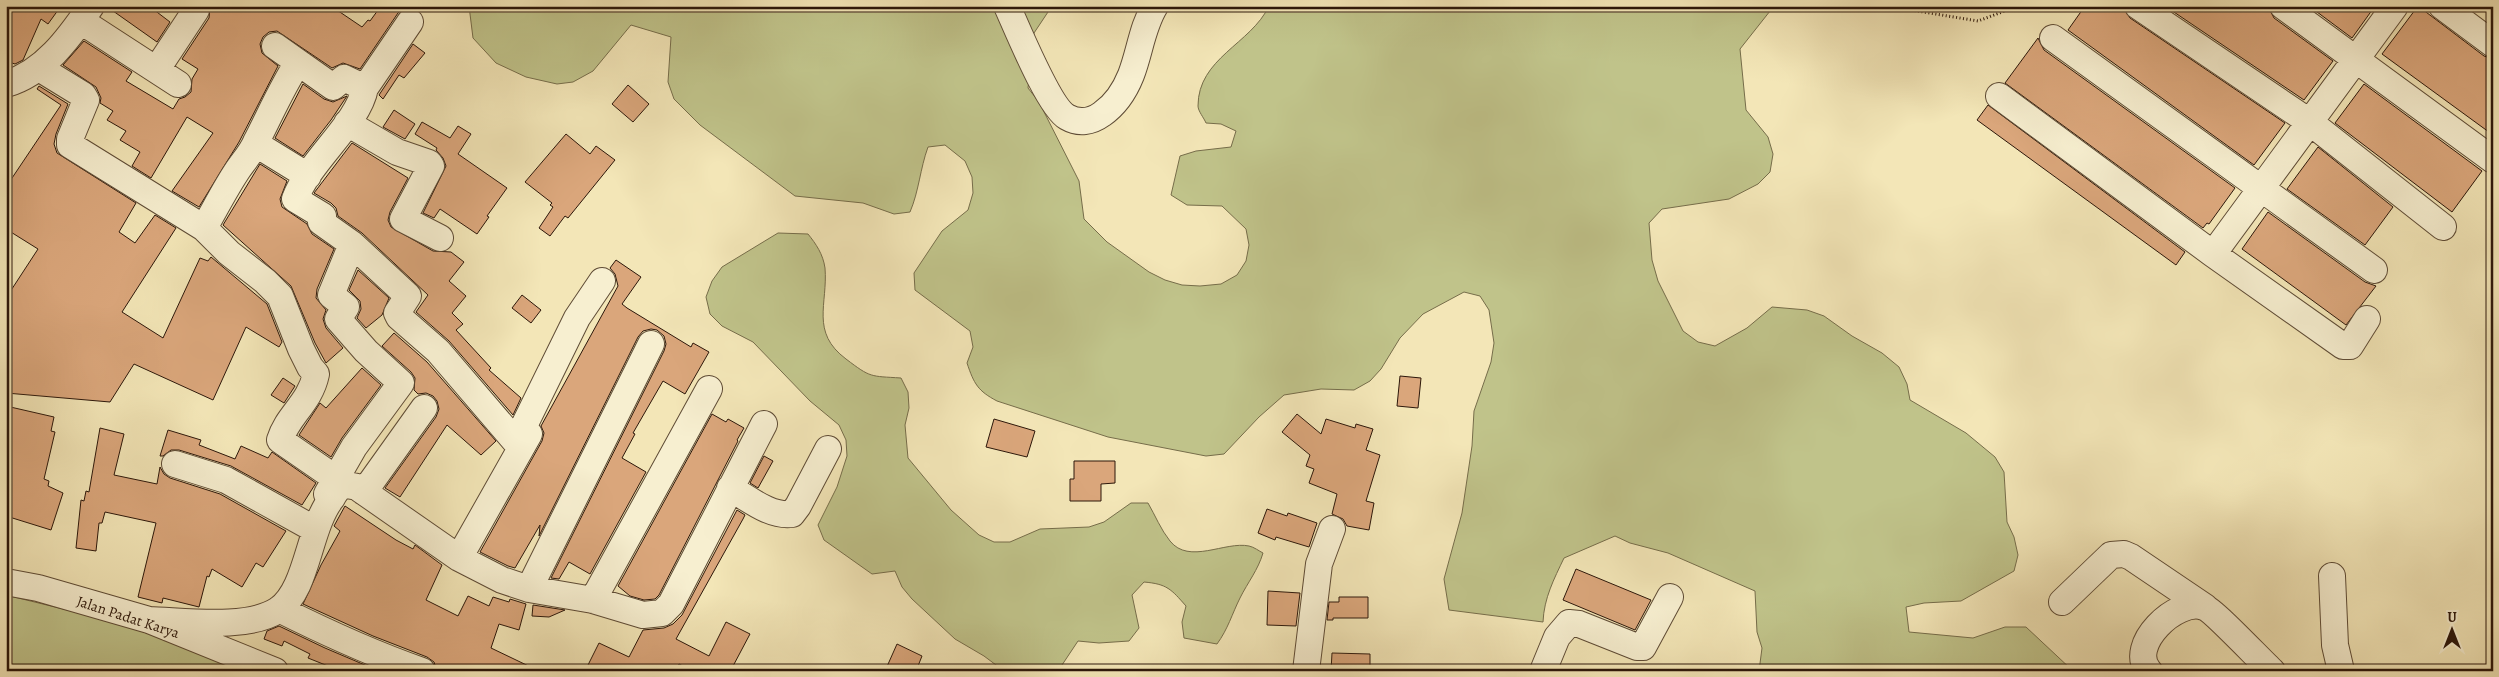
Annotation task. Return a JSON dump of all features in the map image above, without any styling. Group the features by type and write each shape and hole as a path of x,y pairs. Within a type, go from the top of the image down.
{"street":[{"path":"1007,6 1046,87 1065,116 1078,122 1094,120 1120,98 1131,75 1149,16 1155,6"},
{"path":"2138,6 2311,124 2442,227"},
{"path":"2283,6 2493,160"},
{"path":"2213,254 2311,124 2395,6"},
{"path":"2442,6 2493,44"},
{"path":"157,69 196,10"},
{"path":"6,84 17,81 39,68 73,32 86,14 178,84"},
{"path":"410,22 365,88 364,95 346,123 308,176 296,196 296,200 303,202 323,216 320,222 352,244 408,296 397,312 398,317 438,351 518,445"},
{"path":"2054,38 2374,270"},
{"path":"275,46 297,64 333,88 344,78 365,88"},
{"path":"204,228 230,182 256,144 262,127 278,99 280,90 297,64"},
{"path":"39,68 83,95 86,100 70,139 70,145 204,228 281,299 301,348 310,367 316,374 313,387 305,402 280,440 335,478"},
{"path":"1999,96 2213,254 2343,346 2350,346 2367,319"},
{"path":"346,123 397,152 429,162 431,166 403,219 440,238"},
{"path":"256,144 308,176"},
{"path":"325,506 327,495 335,478 354,446 401,383 366,351 338,319 346,307 331,295 352,244"},
{"path":"459,558 518,445 577,318 602,281"},
{"path":"529,589 651,344"},
{"path":"593,600 709,389"},
{"path":"518,445 545,406"},
{"path":"364,492 424,408"},
{"path":"149,620 236,621 262,617 279,609 296,588 314,529 325,506 340,487 346,485 356,487 364,492 459,558 502,580 529,589 593,600 643,615 662,613 671,604 764,424"},
{"path":"730,488 773,512 784,515 792,514 828,449"},
{"path":"175,464 226,480 314,529"},
{"path":"1306,671 1319,564 1332,529"},
{"path":"2062,602 2111,556 2124,554 2132,557 2205,607 2272,671"},
{"path":"2332,576 2335,645 2341,671"},
{"name":"Jalan Padat Karya","path":"6,582 38,588 149,620 275,671"},
{"path":"1543,671 1557,636 1568,623 1578,624 1637,646 1643,646 1670,597"},
{"path":"2150,671 2144,665 2142,652 2155,630 2168,617 2189,606 2205,607"},
{"path":"279,609 359,645 373,654 422,671"}],"path":[{"path":"1887,6 1978,21 2018,6"}],"green space":[{"path":"469,6 1052,6 1034,33 1028,88 1039,102 1079,181 1084,219 1107,242 1149,272 1165,280 1182,285 1200,286 1221,284 1237,275 1246,261 1249,245 1246,229 1222,206 1187,205 1171,195 1180,156 1196,151 1231,147 1236,131 1221,124 1206,123 1198,108 1200,89 1216,63 1250,31 1269,6 1774,6 1740,49 1746,110 1768,137 1773,154 1770,172 1758,184 1729,199 1662,209 1649,223 1652,260 1658,281 1683,331 1698,342 1715,346 1747,328 1772,307 1807,310 1824,316 1852,336 1882,353 1899,367 1907,384 1910,400 1966,433 1995,457 2004,472 2007,522 2014,537 2018,555 2014,571 1961,601 1924,603 1906,607 1909,632 1973,638 2005,627 2026,627 2073,671 1759,671 1762,648 1757,632 1755,591 1668,553 1630,543 1615,536 1564,558 1547,597 1543,622 1449,610 1444,579 1462,513 1472,446 1474,411 1491,362 1494,343 1489,310 1480,296 1464,292 1423,314 1400,338 1381,369 1370,381 1354,390 1321,389 1284,395 1259,417 1224,454 1206,456 1108,437 997,401 985,394 975,382 967,363 973,347 970,331 915,290 914,273 942,231 968,210 973,193 972,177 965,161 945,145 928,147 910,212 894,214 863,203 795,196 700,125 674,99 668,82 671,37 631,25 593,71 573,82 557,84 526,77 496,63 473,38"},
{"path":"778,233 808,234 816,245 823,258 825,268 823,317 824,328 828,338 835,349 866,373 901,378 908,392 909,408 905,425 908,458 951,510 979,535 994,542 1010,542 1040,529 1089,527 1104,522 1131,503 1148,503 1167,537 1178,548 1197,552 1239,545 1251,547 1263,553 1217,644 1184,638 1182,622 1186,606 1168,588 1144,582 1132,595 1139,628 1129,641 1099,643 1078,641 1058,671 1004,671 984,656 955,639 912,599 902,587 895,571 872,574 824,540 818,525 837,487 847,456 846,440 839,425 810,401 753,342 722,326 710,314 706,297 712,281 722,267"},
{"path":"6,595 100,618 243,664 254,671 6,671"}],"building":[{"path":"6,6 61,6 48,24 41,19 23,60 15,64 6,61"},
{"path":"106,6 149,6 170,22 157,42"},
{"path":"210,6 331,6 362,27 368,20 370,21 381,6 421,6 418,10 412,7 404,8 398,13 360,69 343,63 332,68 277,31 269,32 263,37 260,44 262,53 278,66 239,142 199,207 172,191 213,133 187,117 151,178 132,166 140,152 120,140 126,131 107,120 113,111 100,103 101,98 96,87 63,65 84,41 132,72 126,81 173,109 179,99 191,92 192,79 198,69 182,59 209,18"},
{"path":"2085,6 2123,6 2130,18 2285,123 2254,165 2068,30"},
{"path":"2165,6 2268,6 2274,18 2333,61 2304,100"},
{"path":"2309,6 2375,6 2352,38"},
{"path":"2418,6 2484,56 2493,59 2493,135 2382,54"},
{"path":"2038,38 2044,50 2235,188 2209,224 2207,223 2203,228 2005,83"},
{"path":"413,44 425,53 404,78 399,75 383,99 379,95"},
{"path":"303,84 324,99 333,102 347,96 303,156 275,138"},
{"path":"2364,84 2482,171 2452,212 2335,123"},
{"path":"628,85 649,104 633,122 612,104"},
{"path":"39,86 68,104 56,134 54,144 57,153 136,203 119,232 135,243 155,215 176,228 122,312 163,338 200,258 208,261 211,257 267,304 282,342 279,347 246,327 213,400 134,364 110,402 6,393 6,298 38,249 6,229 6,187 61,105 37,89"},
{"path":"1988,105 2185,252 2176,265 1977,120"},
{"path":"394,110 415,124 405,139 383,127"},
{"path":"422,122 450,138 458,126 471,134 458,154 507,188 477,234 440,209 434,218 423,213 446,166 443,158 436,150 437,148 415,134"},
{"path":"566,134 590,154 596,146 615,160 568,218 565,216 550,236 539,228 553,207 550,205 552,203 525,182"},
{"path":"352,143 408,178 390,212 388,220 391,227 433,251 451,252 464,262 449,281 466,296 452,313 463,324 456,330 491,368 489,370 521,398 513,415 449,341 416,312 428,295 362,233 338,216 336,208 331,203 314,193"},
{"path":"2318,147 2393,207 2365,245 2287,189"},
{"path":"260,164 287,181 280,199 282,207 307,224 312,234 334,249 317,289 316,298 326,310 323,319 326,328 343,348 326,363 315,343 291,286 223,225"},
{"path":"2268,212 2365,282 2376,286 2346,325 2242,249"},
{"path":"616,260 641,277 622,304 691,347 693,343 709,352 685,394 663,381 633,433 635,434 622,458 646,472 590,574 569,562 559,579 551,578 664,351 666,344 664,336 657,330 643,331 638,337 539,536 540,525 515,568 480,552 542,441 544,433 541,426 618,286 615,274 610,268"},
{"path":"358,270 389,298 382,315 366,328 357,318 361,309 360,301 349,290"},
{"path":"522,295 541,310 531,323 512,308"},
{"path":"394,333 427,362 496,441 481,455 447,425 400,497 385,488 436,417 439,409 437,401 433,396 426,393 418,394 414,390 415,378 411,372 382,346"},
{"path":"362,368 381,385 342,438 331,457 299,435 320,403 326,408"},
{"path":"1400,376 1421,378 1418,408 1397,406"},
{"path":"283,378 295,386 284,403 271,395"},
{"path":"6,406 54,417 51,431 55,432 44,479 49,481 48,486 63,493 51,530 6,516"},
{"path":"712,414 726,422 728,419 744,428 659,595 655,599 644,600 630,596 618,586"},
{"path":"1297,414 1321,434 1326,419 1355,428 1356,424 1373,429 1366,450 1380,455 1366,501 1374,503 1369,530 1347,526 1343,519 1332,514 1337,494 1309,483 1314,469 1306,466 1310,455 1282,432"},
{"path":"994,419 1035,431 1027,457 986,447"},
{"path":"100,428 124,434 114,475 157,484 160,467 164,474 170,478 220,494 286,531 263,567 256,563 242,587 212,569 209,577 207,576 199,607 163,598 162,603 138,597 156,523 105,512 102,523 99,523 96,551 76,548 81,500 84,501 86,491 89,492"},
{"path":"168,430 201,440 199,445 235,459 241,446 268,458 272,452 316,483 302,505 231,466 179,450 171,450 160,456"},
{"path":"764,456 773,461 758,488 750,483"},
{"path":"1074,461 1115,461 1115,483 1101,484 1101,501 1070,501 1070,479 1074,479"},
{"path":"345,506 396,540 413,549 415,545 442,565 426,600 458,616 468,596 489,606 493,597 509,602 510,599 526,604 519,630 499,624 491,648 539,671 437,671 434,662 427,657 373,636 303,604 321,565 340,531 334,526"},
{"path":"1267,509 1287,516 1288,513 1317,523 1309,547 1276,537 1275,540 1258,533"},
{"path":"737,510 745,515 676,639 709,656 726,622 750,634 732,668 738,671 692,671 679,664 675,671 585,671 599,643 629,657 643,630 664,628 673,624 682,615"},
{"path":"1576,569 1651,600 1635,630 1563,600"},
{"path":"1268,591 1300,593 1296,626 1267,625"},
{"path":"1339,597 1368,597 1368,618 1333,618 1333,620 1327,620 1329,602 1339,602"},
{"path":"533,605 565,610 549,617 532,616"},
{"path":"279,626 379,671 326,671 328,666 308,658 310,654 284,641 282,646 264,639 267,631"},
{"path":"897,644 922,656 916,671 885,671"},
{"path":"1332,653 1370,654 1370,671 1331,671"}]}
